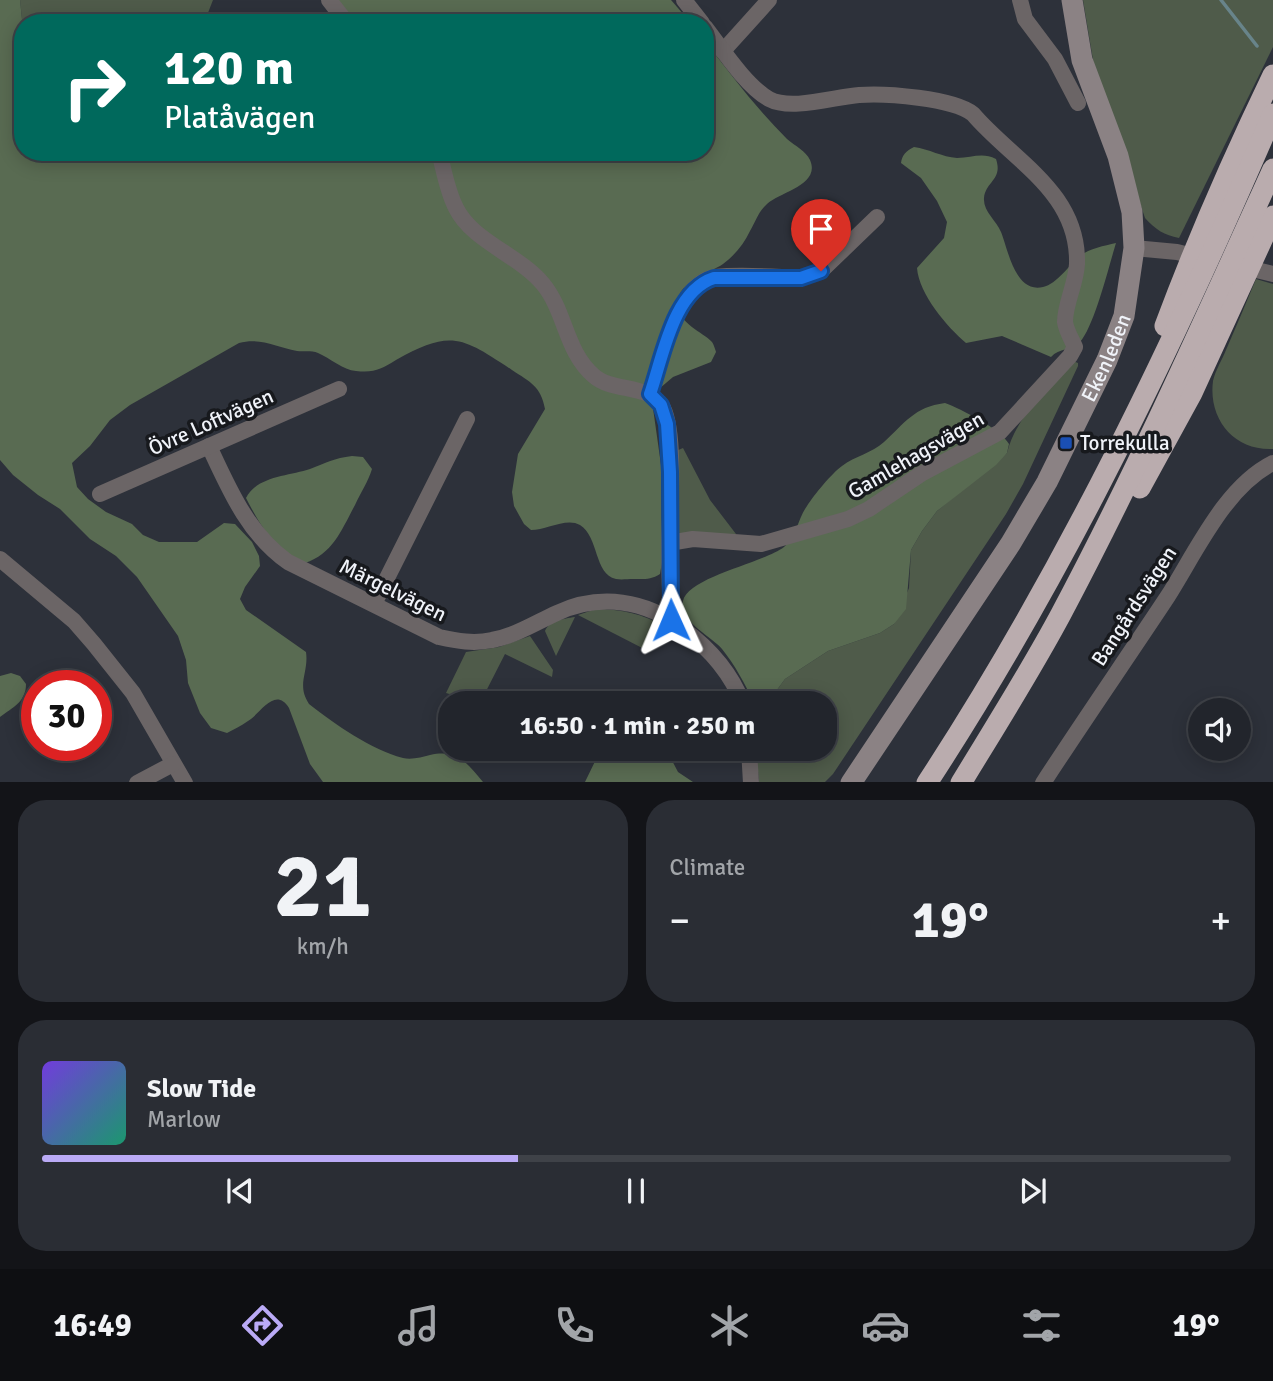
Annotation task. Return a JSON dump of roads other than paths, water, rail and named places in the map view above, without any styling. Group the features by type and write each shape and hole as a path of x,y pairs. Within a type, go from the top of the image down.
{"highway":[{"path":"1125,433 1197,239 1273,75"},
{"path":"927,782 1038,597 1125,433 1183,318 1273,114"},
{"path":"961,782 1061,614 1147,444 1273,169"},
{"path":"1061,614 1130,506 1192,393 1273,216"}],"street":[{"path":"329,0 340,14"},
{"path":"684,0 695,14"},
{"path":"723,51 769,0"},
{"path":"1020,0 1025,19 1055,59 1077,103"},
{"name":"Ekenleden","path":"850,782 1011,543 1047,482 1115,342 1128,296 1134,248 1132,212 1118,156 1082,60 1072,0"},
{"name":"Gamlehagsvägen","path":"669,543 693,539 761,544 848,519 869,509 921,474 1000,432 1074,348 1065,324 1077,265 1076,244 1070,226 1045,184 967,108 949,103 878,95 778,103 757,89 714,39"},
{"path":"442,161 456,210 476,232 524,266 542,283 552,298 570,346 584,365 601,382 650,394 661,405 667,424 670,488 671,620"},
{"path":"650,394 674,320 699,285 714,278 801,278 813,275 821,271 877,217"},
{"path":"1134,248 1177,252 1270,273"},
{"name":"Övre Loftvägen","path":"100,494 339,389"},
{"path":"374,604 467,419"},
{"name":"Märgelvägen","path":"209,446 240,509 275,553 439,637 474,643 512,635 560,611 608,600 642,607 671,620 694,637 720,664 737,691"},
{"name":"Bangårdsvägen","path":"1043,782 1170,593 1209,529 1245,485 1273,463"},
{"path":"1,561 74,621 94,643 133,693 185,782"},
{"path":"749,761 751,782"},
{"path":"137,782 173,764"}],"waterway":[{"path":"1221,0 1257,46"}],"place":[{"name":"Torrekulla","path":"1066,443"}]}
